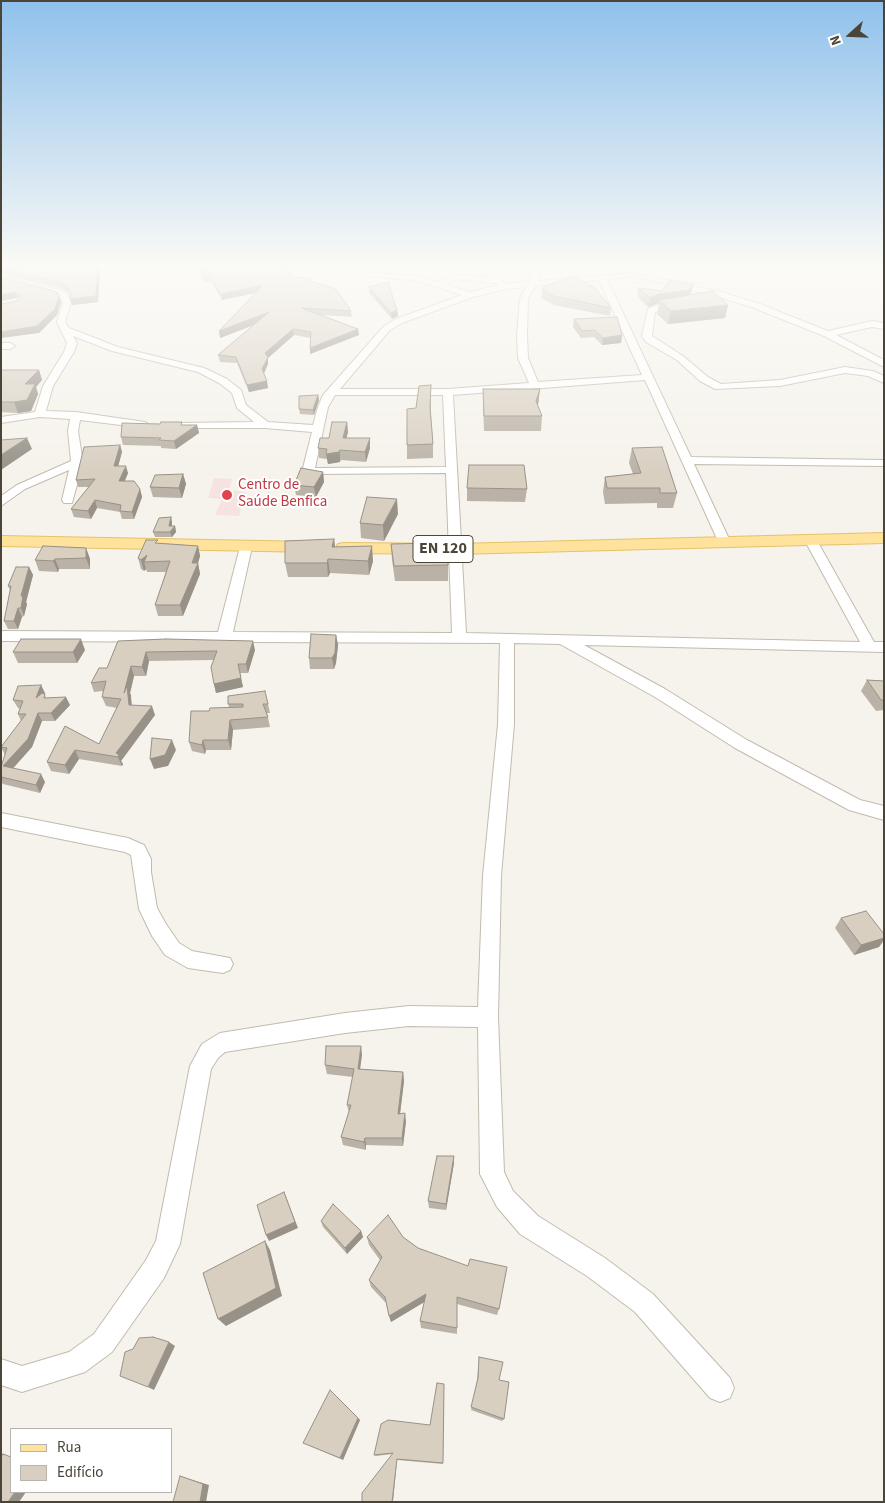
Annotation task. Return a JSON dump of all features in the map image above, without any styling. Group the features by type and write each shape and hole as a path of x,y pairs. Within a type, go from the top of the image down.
{"main road":[{"name":"EN 120","path":"1,541 246,547 456,549 884,538"}],"street":[{"path":"40,414 48,386 69,352 72,343 68,335"},
{"path":"79,335 115,349 201,370 223,381 237,392 241,406 265,425"},
{"path":"383,335 327,397 309,468 311,471 452,470"},
{"path":"523,335 523,358 535,386"},
{"path":"630,335 724,541"},
{"path":"649,335 649,340 680,358 704,379 719,387 780,383 845,370 870,373 884,380"},
{"path":"829,335 884,364"},
{"path":"332,392 448,392 649,376"},
{"path":"448,392 456,549 458,637"},
{"path":"1,420 40,414 76,415 136,425 265,425 319,429"},
{"path":"68,500 77,463 73,431 76,415"},
{"path":"686,460 884,463"},
{"path":"1,502 21,487 77,463"},
{"path":"810,539 877,647"},
{"path":"224,638 246,547"},
{"path":"1,636 561,638 877,647"},
{"path":"507,638 506,724 492,876 488,1017 492,1174 505,1199 529,1224 596,1267 644,1302 720,1388"},
{"path":"561,638 660,693 741,744 854,805 884,814"},
{"path":"1,820 128,845 138,850 142,859 142,872 148,909 172,949 188,958 223,964"},
{"path":"1,1372 22,1379 76,1363 103,1343 155,1269 168,1244 201,1066 210,1051 220,1043 345,1023 409,1016 488,1017"}],"shaded area":[{"name":"Centro de Saúde Benfica","path":"214,478 232,479 229,490 246,492 239,516 215,515 222,499 208,498"}],"building":[{"path":"242,335 286,335 265,353 268,357 262,369 267,381 247,385 236,357 218,355"},
{"path":"311,335 342,335 310,348"},
{"path":"600,335 621,335 603,338"},
{"path":"1,370 39,370 25,384 35,384 27,400 1,402"},
{"path":"431,385 430,407 433,444 407,445 407,409 416,408 419,386"},
{"path":"483,389 540,389 536,401 542,416 484,416"},
{"path":"318,395 313,410 299,409 299,396"},
{"path":"161,422 182,422 181,425 197,425 174,441 159,440 161,438 121,437 122,423 160,424"},
{"path":"332,422 347,422 343,438 370,438 365,452 340,450 339,452 326,454 327,449 318,448 320,438 329,438"},
{"path":"27,438 1,455 1,440"},
{"path":"120,445 114,466 126,466 119,481 134,481 140,489 132,512 120,511 121,505 95,500 88,511 71,509 95,479 76,480 84,447"},
{"path":"662,447 677,493 660,493 660,488 607,488 605,477 641,473 632,448"},
{"path":"469,465 524,465 527,489 467,488"},
{"path":"301,468 323,472 314,487 294,485"},
{"path":"183,474 179,488 150,487 155,475"},
{"path":"367,497 397,499 383,525 360,523"},
{"path":"171,517 169,526 175,526 170,532 153,532 159,518"},
{"path":"334,539 332,547 372,546 368,561 328,559 327,563 285,563 285,541"},
{"path":"146,540 158,540 155,543 198,546 192,563 198,563 180,605 155,605 170,561 144,562 147,555 141,560 138,558"},
{"path":"435,540 447,540 448,565 394,566 391,544 435,543"},
{"path":"43,546 86,548 86,558 55,559 53,561 35,560"},
{"path":"16,567 29,567 21,596 23,596 21,608 18,608 14,621 4,621 11,586 8,586"},
{"path":"311,634 336,635 335,653 332,658 309,658"},
{"path":"21,639 81,639 73,652 13,652"},
{"path":"166,639 253,641 246,664 238,664 241,678 214,684 211,667 217,651 146,652 142,667 131,666 124,693 127,686 129,705 152,706 116,753 119,755 118,757 75,750 65,765 47,762 65,726 99,744 121,699 102,697 106,681 91,683 99,668 107,668 118,641"},
{"path":"867,680 884,681 884,700 881,700"},
{"path":"41,685 36,698 42,693 45,694 44,698 66,697 51,713 38,713 28,739 3,766 41,774 36,785 1,777 1,767 7,748 1,747 26,714 18,714 23,701 13,700 18,686"},
{"path":"265,691 268,704 263,704 268,717 230,720 228,740 203,740 202,745 189,742 191,711 209,711 210,708 243,707 243,704 228,704 228,696"},
{"path":"152,738 172,740 165,755 150,759"},
{"path":"866,911 884,934 884,938 861,945 841,918"},
{"path":"326,1046 361,1046 358,1069 403,1072 398,1114 405,1113 402,1138 365,1138 364,1142 341,1137 351,1105 347,1105 354,1069 325,1065"},
{"path":"437,1156 454,1156 446,1204 428,1201"},
{"path":"284,1192 295,1222 266,1235 257,1205"},
{"path":"333,1204 361,1231 345,1248 321,1221"},
{"path":"388,1215 403,1237 418,1248 468,1266 470,1259 507,1267 499,1309 457,1297 457,1328 420,1321 426,1294 389,1316 385,1297 369,1280 382,1257 367,1237"},
{"path":"265,1241 276,1288 218,1319 203,1273"},
{"path":"153,1337 169,1342 148,1387 120,1376 125,1352 133,1349 139,1338"},
{"path":"479,1357 503,1362 499,1380 509,1382 504,1419 471,1407 478,1378"},
{"path":"437,1383 444,1384 443,1463 397,1459 392,1502 362,1502 362,1493 393,1453 374,1455 381,1424 388,1420 430,1425"},
{"path":"330,1390 358,1418 340,1458 303,1443"},
{"path":"3,1454 10,1457 10,1493 14,1493 8,1502 1,1502 1,1457"},
{"path":"180,1476 203,1484 200,1502 173,1502"}],"place":[{"name":"Centro de Saúde Benfica","path":"227,495"}]}
